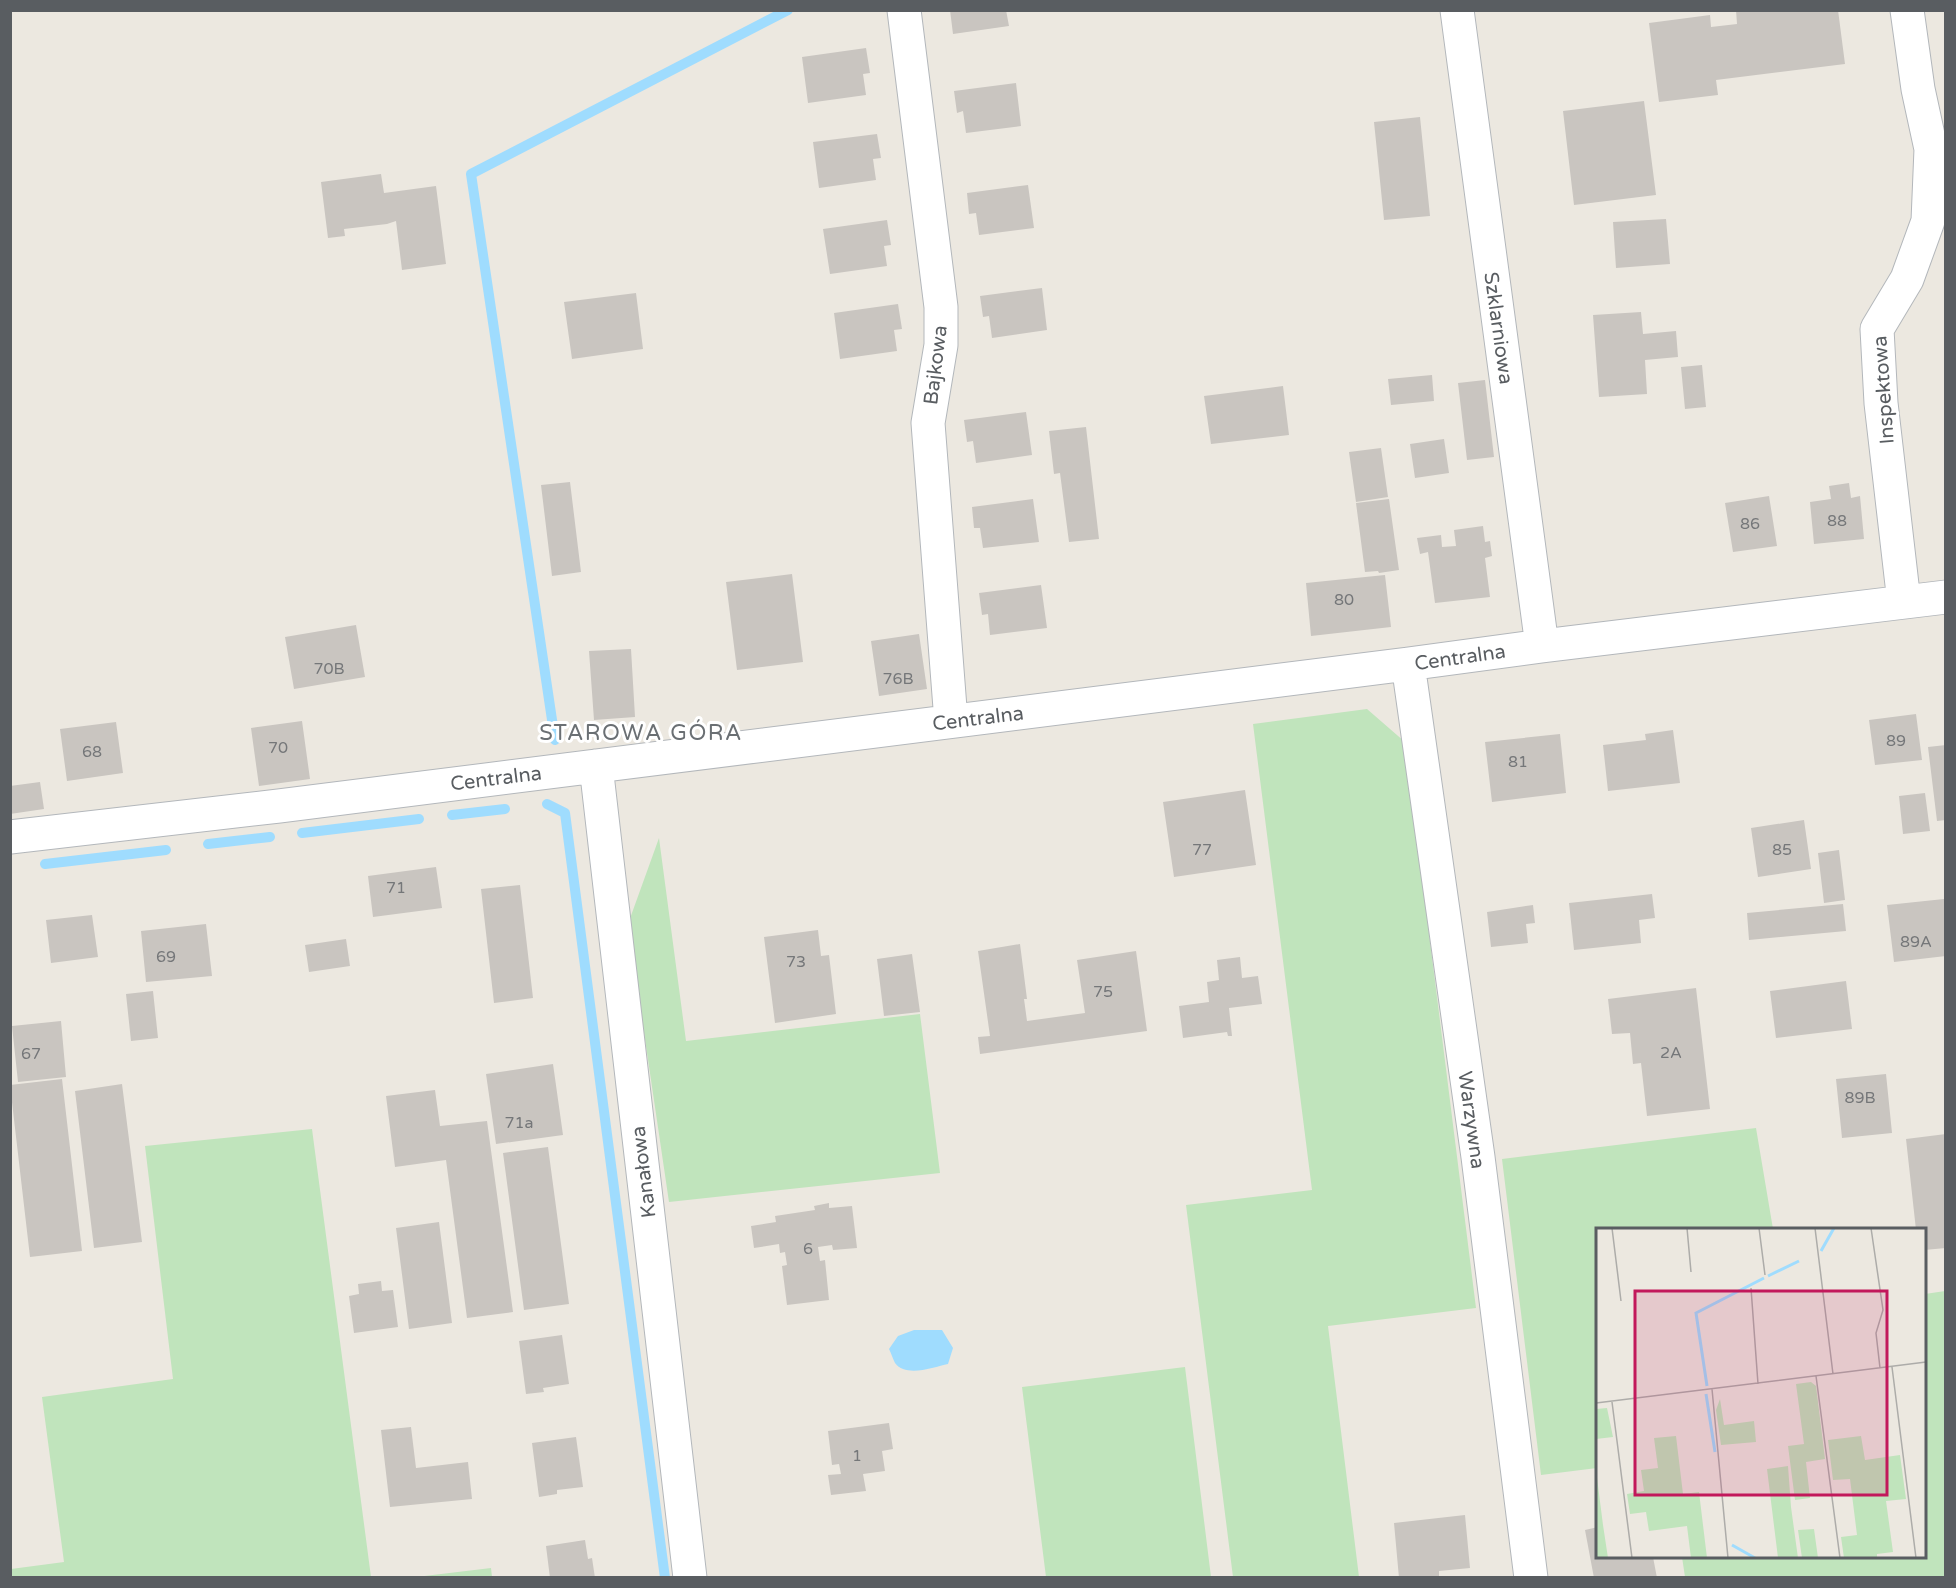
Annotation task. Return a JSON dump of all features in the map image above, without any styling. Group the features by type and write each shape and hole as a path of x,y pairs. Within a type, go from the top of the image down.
{"street":[{"name":"Bajkowa","path":"904,10 941,307 941,345 928,423 951,721"},
{"name":"Szklarniowa","path":"1456,10 1542,646"},
{"name":"Inspektowa","path":"1904,602 1881,403 1877,329 1907,279 1928,221 1931,148 1918,89 1907,10"},
{"name":"Centralna","path":"10,837 1946,597"},
{"name":"Warzywna","path":"1408,664 1478,1157 1531,1578"},
{"name":"Kanałowa","path":"596,766 690,1578"}],"green space":[{"path":"1367,709 1405,742 1476,1308 1328,1326 1359,1577 1233,1577 1186,1205 1312,1190 1253,724"},
{"path":"659,838 686,1041 920,1014 940,1173 669,1202 628,924"},
{"path":"1756,1128 1773,1228 1596,1228 1596,1468 1541,1475 1502,1159"},
{"path":"312,1129 371,1577 11,1577 11,1569 64,1562 42,1397 173,1379 145,1146"},
{"path":"1945,1291 1945,1577 1685,1577 1682,1558 1926,1558 1926,1294"},
{"path":"1185,1367 1211,1577 1046,1577 1022,1387"},
{"path":"491,1568 492,1577 416,1577"}],"water":[{"path":"914,1330 942,1330 953,1348 948,1364 913,1371 906,1370 895,1363 889,1349 898,1336"}],"building":[{"path":"950,10 1006,10 1009,26 953,34"},
{"path":"1736,10 1838,10 1845,64 1716,80 1718,95 1659,102 1649,23 1710,15 1711,27 1737,24"},
{"path":"866,48 870,73 863,74 866,95 808,103 802,57"},
{"path":"1016,83 1021,126 966,133 963,111 957,113 954,91"},
{"path":"1644,101 1656,195 1574,205 1563,111"},
{"path":"1420,117 1430,216 1384,220 1374,122"},
{"path":"877,134 881,158 873,159 876,180 819,188 813,142"},
{"path":"381,174 384,193 436,186 446,264 402,270 396,221 344,229 345,236 328,238 321,182"},
{"path":"1028,185 1034,228 979,235 976,213 969,214 967,193"},
{"path":"1666,219 1670,264 1616,268 1613,222"},
{"path":"887,220 891,245 884,246 887,266 830,274 823,229"},
{"path":"1042,288 1047,330 992,338 989,316 983,317 980,296"},
{"path":"636,293 643,349 572,359 564,302"},
{"path":"898,304 902,329 894,330 897,351 840,359 834,313"},
{"path":"1641,312 1643,334 1676,331 1678,357 1645,360 1647,394 1599,397 1593,315"},
{"path":"1702,365 1706,407 1685,409 1681,367"},
{"path":"1432,375 1434,401 1391,405 1388,379"},
{"path":"1485,380 1494,457 1467,460 1458,383"},
{"path":"1283,386 1289,435 1211,444 1204,396"},
{"path":"1026,412 1032,455 976,463 973,441 967,442 964,420"},
{"path":"1086,427 1099,539 1069,542 1060,473 1054,474 1049,431"},
{"path":"1444,439 1449,473 1415,478 1410,444"},
{"path":"1381,448 1388,497 1356,502 1349,452"},
{"path":"570,482 581,572 552,576 541,485"},
{"path":"1849,483 1851,498 1860,496 1864,539 1814,544 1810,502 1831,499 1829,486"},
{"path":"1769,496 1777,546 1733,552 1725,503"},
{"path":"1033,499 1039,542 983,548 980,528 974,528 972,507"},
{"path":"1389,499 1399,570 1379,573 1378,571 1365,572 1356,503"},
{"path":"1483,526 1485,542 1490,541 1492,556 1485,558 1490,597 1435,603 1428,552 1420,554 1417,538 1441,535 1442,547 1456,546 1454,530"},
{"path":"792,574 803,662 737,670 726,582"},
{"path":"1385,575 1391,627 1311,636 1306,583"},
{"path":"1041,585 1047,628 990,635 988,614 982,615 979,593"},
{"path":"356,625 365,677 294,689 285,637"},
{"path":"919,634 927,689 879,696 871,641"},
{"path":"631,649 635,717 594,720 589,651"},
{"path":"1916,714 1922,760 1875,765 1869,720"},
{"path":"302,721 310,779 259,786 251,728"},
{"path":"116,722 123,773 67,781 60,729"},
{"path":"1673,730 1680,783 1608,791 1603,745 1646,740 1645,734"},
{"path":"1560,734 1566,793 1492,802 1485,742"},
{"path":"1946,745 1946,820 1937,821 1928,747"},
{"path":"40,782 44,809 10,814 10,786"},
{"path":"1245,790 1256,865 1174,877 1163,802"},
{"path":"1925,793 1930,831 1903,834 1899,796"},
{"path":"1804,820 1811,869 1758,877 1751,828"},
{"path":"1839,850 1845,900 1824,903 1818,853"},
{"path":"436,867 442,908 373,917 368,876"},
{"path":"520,885 533,998 494,1003 481,889"},
{"path":"1652,894 1655,918 1639,920 1641,943 1574,950 1569,903"},
{"path":"1944,899 1946,956 1894,962 1887,905"},
{"path":"1843,904 1846,931 1749,940 1747,913"},
{"path":"1533,905 1535,923 1526,924 1528,943 1491,947 1487,912"},
{"path":"92,915 98,957 51,963 46,920"},
{"path":"206,924 212,976 146,982 141,931"},
{"path":"818,930 821,956 829,955 836,1014 775,1023 764,937"},
{"path":"346,939 350,966 309,972 305,945"},
{"path":"1020,944 1027,999 1024,999 1027,1021 1085,1013 1077,960 1136,951 1147,1031 980,1054 978,1037 990,1036 978,951"},
{"path":"912,954 920,1012 884,1016 877,959"},
{"path":"1240,957 1242,978 1258,976 1262,1004 1229,1008 1232,1036 1228,1036 1227,1032 1183,1038 1179,1006 1209,1002 1207,982 1219,980 1217,960"},
{"path":"1846,981 1852,1029 1776,1038 1770,991"},
{"path":"1696,988 1710,1109 1647,1116 1641,1063 1633,1064 1630,1033 1612,1034 1608,999"},
{"path":"153,991 158,1038 131,1041 126,994"},
{"path":"61,1021 66,1077 18,1082 12,1026"},
{"path":"553,1064 563,1135 496,1144 486,1074"},
{"path":"1886,1074 1892,1133 1842,1138 1836,1079"},
{"path":"62,1079 82,1251 30,1257 10,1085"},
{"path":"122,1084 142,1242 94,1248 75,1091"},
{"path":"435,1090 440,1126 487,1121 513,1312 467,1318 446,1160 395,1167 386,1096"},
{"path":"1946,1134 1946,1248 1926,1250 1926,1228 1916,1228 1906,1139"},
{"path":"548,1147 569,1304 524,1310 503,1153"},
{"path":"829,1203 829,1208 852,1206 857,1248 833,1250 832,1245 818,1247 820,1261 825,1260 829,1300 787,1305 782,1266 787,1265 785,1252 780,1253 779,1244 754,1248 751,1226 776,1222 775,1216 815,1210 814,1206"},
{"path":"439,1222 452,1323 409,1329 396,1228"},
{"path":"381,1281 382,1291 393,1290 398,1327 354,1333 349,1296 359,1294 358,1284"},
{"path":"562,1335 569,1384 543,1388 544,1392 526,1394 519,1341"},
{"path":"889,1423 893,1449 882,1451 885,1471 863,1474 866,1491 831,1495 828,1475 841,1474 839,1464 832,1465 828,1431"},
{"path":"411,1427 416,1468 468,1462 472,1499 390,1507 381,1430"},
{"path":"576,1437 583,1487 557,1490 557,1494 539,1497 532,1443"},
{"path":"1465,1515 1470,1568 1439,1571 1439,1578 1399,1578 1394,1523"},
{"path":"1596,1527 1596,1558 1653,1558 1657,1578 1594,1578 1585,1530"},
{"path":"585,1540 588,1559 592,1558 595,1578 550,1578 546,1546"}],"waterway":[{"path":"555,740 471,174 788,10"},
{"path":"547,804 565,813 665,1578"},
{"path":"452,815 505,809"},
{"path":"302,833 419,819"},
{"path":"208,844 270,837"},
{"path":"45,864 166,850"}],"district":[{"name":"STAROWA GÓRA","path":"641,732"}]}
